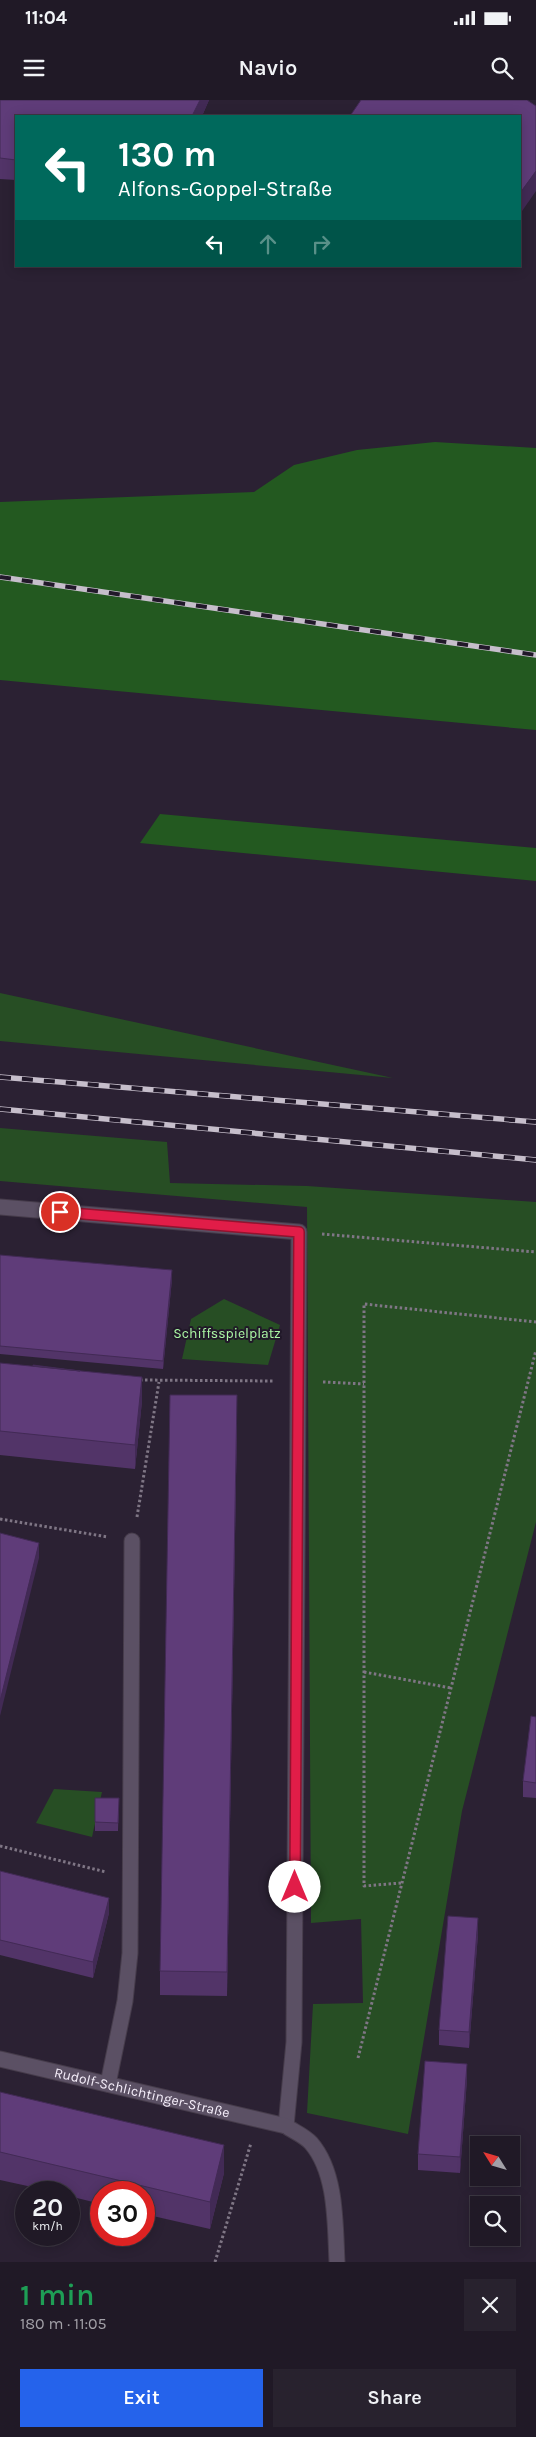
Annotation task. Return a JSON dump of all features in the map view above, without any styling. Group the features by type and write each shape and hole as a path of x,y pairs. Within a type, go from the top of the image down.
{"street":[{"path":"0,1207 299,1232 294,2042 286,2126 311,2143 329,2175 335,2213 337,2262"},
{"path":"108,2084 125,2001 129,1962 132,1541"},
{"name":"Rudolf-Schlichtinger-Straße","path":"0,2059 286,2126"}],"path":[{"path":"299,1232 536,1252"},
{"path":"401,1883 364,1886 364,1304 536,1322"},
{"path":"358,2058 536,1350"},
{"path":"139,1380 159,1382 298,1381"},
{"path":"0,1519 132,1541 143,1493 159,1382"},
{"path":"323,1382 364,1384"},
{"path":"364,1672 451,1688"},
{"path":"0,1846 130,1878"},
{"path":"215,2262 258,2119"}],"green space":[{"path":"435,442 536,448 536,730 0,680 0,502 254,492 294,465 357,450"},
{"path":"160,814 536,848 536,881 140,843"},
{"path":"0,993 393,1078 0,1041"},
{"path":"0,1128 167,1142 170,1183 307,1186 536,1202 536,1522 462,1811 408,2134 307,2113 313,2004 363,2003 361,1919 311,1923 307,1207 0,1181"},
{"name":"Schiffsspielplatz","path":"224,1299 280,1325 268,1365 182,1359 191,1319"},
{"path":"54,1789 102,1792 92,1837 36,1823"}],"building":[{"path":"0,100 200,100 192,115 15,115 15,160 0,158"},
{"path":"361,100 527,100 536,106 536,171 521,192 521,115 351,115"},
{"path":"0,1255 172,1270 163,1361 0,1346"},
{"path":"0,1363 142,1377 135,1445 0,1431"},
{"path":"33,1365 80,1371 33,1366"},
{"path":"170,1395 237,1395 227,1972 160,1971"},
{"path":"0,1533 39,1543 0,1701"},
{"path":"531,1716 536,1717 536,1783 523,1781"},
{"path":"95,1798 119,1798 118,1823 95,1822"},
{"path":"0,1871 109,1898 93,1962 0,1940"},
{"path":"448,1916 478,1918 469,2032 439,2030"},
{"path":"425,2061 467,2064 460,2157 418,2154"},
{"path":"0,2092 224,2145 210,2202 155,2189 155,2181 122,2181 0,2152"}],"railway":[{"path":"0,577 536,655"},
{"path":"0,1077 536,1122"},
{"path":"0,1109 536,1160"}],"route":[{"path":"60,1212 299,1232 295,1887"}]}
